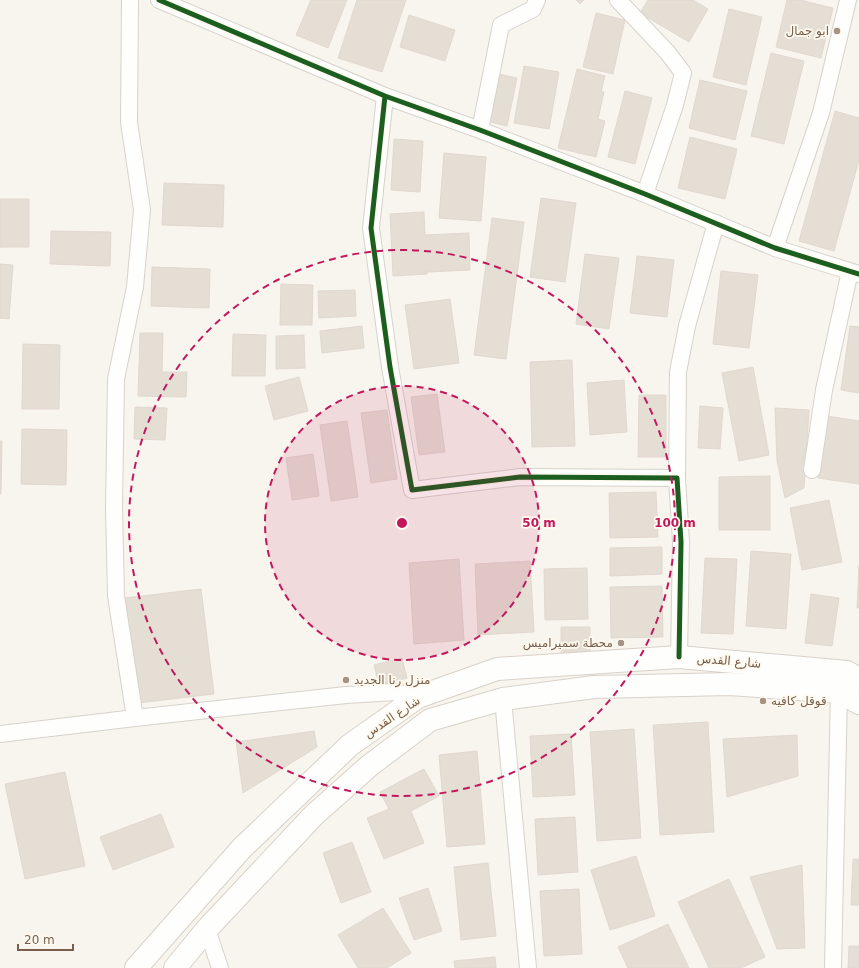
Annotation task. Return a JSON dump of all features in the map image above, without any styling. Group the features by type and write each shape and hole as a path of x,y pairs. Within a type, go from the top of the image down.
{"main road":[{"name":"شارع القدس","path":"136,968 242,848 350,745 418,697 497,669 679,658 847,672 859,679"},
{"name":"شارع القدس","path":"175,968 207,929 314,814 375,762 430,720 503,699 594,687 722,684 839,692 859,703"}],"street":[{"path":"130,0 129,122 142,210 135,287 116,379 114,508 116,596 135,718"},
{"path":"159,0 385,96 480,130 645,194 775,248 855,272 824,390 812,470"},
{"path":"480,130 501,25 533,9 537,0"},
{"path":"618,0 668,53 683,73 675,105 645,194"},
{"path":"775,248 821,113 848,0"},
{"path":"385,96 371,228 390,367 412,490 520,477 677,478"},
{"path":"679,658 681,542 677,478 678,372 687,326 716,223"},
{"path":"0,734 346,695 395,692 418,697"},
{"path":"833,968 839,692"},
{"path":"503,699 528,968"},
{"path":"207,929 220,968"}],"building":[{"path":"311,0 347,0 328,48 296,35"},
{"path":"357,0 406,0 382,72 338,58"},
{"path":"576,0 584,0 580,4"},
{"path":"648,0 693,0 708,9 689,42 640,13"},
{"path":"787,0 800,0 833,8 821,58 776,47"},
{"path":"729,9 762,17 746,85 713,77"},
{"path":"596,13 625,20 613,74 583,67"},
{"path":"409,15 455,30 445,61 400,47"},
{"path":"771,53 804,61 784,144 751,136"},
{"path":"524,66 559,72 549,129 514,123"},
{"path":"577,69 605,76 601,92 604,92 598,119 605,121 596,157 558,148"},
{"path":"499,74 517,78 507,126 490,122"},
{"path":"700,80 747,91 735,140 689,128"},
{"path":"625,91 652,98 635,164 608,157"},
{"path":"835,111 859,118 859,160 834,251 799,241"},
{"path":"690,137 737,149 725,199 678,188"},
{"path":"394,139 423,141 420,192 391,190"},
{"path":"444,153 486,157 481,221 439,218"},
{"path":"164,183 224,185 223,227 162,225"},
{"path":"541,198 576,203 565,282 530,277"},
{"path":"0,199 29,199 29,247 0,247"},
{"path":"424,212 425,235 469,233 470,270 427,272 427,274 393,276 390,214"},
{"path":"492,218 524,222 506,359 474,355"},
{"path":"51,231 111,232 110,266 50,264"},
{"path":"585,254 619,258 609,329 576,324"},
{"path":"637,256 674,260 667,317 630,313"},
{"path":"0,264 13,265 9,319 0,318"},
{"path":"152,267 210,269 209,308 151,306"},
{"path":"721,271 758,275 749,348 713,344"},
{"path":"281,284 313,285 312,325 280,325"},
{"path":"355,290 356,316 319,318 318,291"},
{"path":"450,299 459,363 414,369 405,305"},
{"path":"362,326 364,348 322,353 320,331"},
{"path":"850,326 859,327 859,393 841,390"},
{"path":"140,333 163,333 162,372 187,372 186,397 138,396"},
{"path":"233,334 266,335 265,376 232,376"},
{"path":"304,335 305,368 276,369 276,336"},
{"path":"23,344 60,345 59,409 22,409"},
{"path":"572,360 575,446 532,447 530,362"},
{"path":"753,367 769,455 739,461 722,373"},
{"path":"299,377 308,411 274,420 265,386"},
{"path":"624,380 627,432 590,435 587,383"},
{"path":"437,394 445,452 419,455 411,397"},
{"path":"639,395 666,395 666,457 638,457"},
{"path":"700,406 723,408 720,449 698,448"},
{"path":"135,407 167,408 165,440 134,439"},
{"path":"775,408 809,410 804,488 785,498 777,461"},
{"path":"387,410 397,479 371,483 361,413"},
{"path":"827,416 859,421 859,484 818,478"},
{"path":"347,421 358,497 331,501 320,425"},
{"path":"22,429 67,430 66,485 21,484"},
{"path":"0,441 2,441 1,494 0,494"},
{"path":"313,454 319,496 292,500 286,458"},
{"path":"770,476 770,530 719,530 719,477"},
{"path":"656,492 658,537 610,538 609,493"},
{"path":"829,500 842,562 802,570 790,508"},
{"path":"662,547 662,574 610,576 610,548"},
{"path":"751,551 791,554 786,629 746,626"},
{"path":"705,558 737,559 733,634 701,633"},
{"path":"459,559 464,640 414,644 409,563"},
{"path":"530,561 534,632 478,635 475,564"},
{"path":"859,565 859,608 857,608"},
{"path":"587,568 588,619 545,620 544,569"},
{"path":"662,586 663,637 611,638 610,587"},
{"path":"201,589 214,694 138,703 125,598"},
{"path":"811,594 839,598 832,646 805,643"},
{"path":"561,627 590,627 590,655 561,656"},
{"path":"402,658 407,678 379,685 374,665"},
{"path":"708,722 714,832 660,835 653,725"},
{"path":"634,729 641,838 597,841 590,732"},
{"path":"314,731 317,747 243,793 236,742"},
{"path":"571,734 575,795 533,797 530,736"},
{"path":"797,735 798,776 727,797 723,739"},
{"path":"477,751 485,844 447,847 439,755"},
{"path":"424,769 439,796 411,811 424,843 384,859 367,818 389,809 380,792"},
{"path":"65,772 85,866 25,879 5,784"},
{"path":"161,814 174,847 113,870 100,837"},
{"path":"575,817 578,872 538,875 535,819"},
{"path":"352,842 371,892 341,903 323,853"},
{"path":"636,856 655,916 610,930 591,870"},
{"path":"853,859 859,859 859,905 851,905"},
{"path":"488,863 496,936 461,940 454,867"},
{"path":"802,865 805,948 777,949 750,877"},
{"path":"729,879 765,957 741,968 709,968 678,902"},
{"path":"428,888 442,931 414,940 399,898"},
{"path":"579,889 582,954 544,956 540,891"},
{"path":"383,908 411,953 387,968 358,968 338,935"},
{"path":"668,924 689,968 628,968 618,947"},
{"path":"849,946 859,946 859,968 848,968"},
{"path":"495,957 496,968 455,968 454,961"}],"cycle path":[{"path":"159,0 385,96 480,130 645,194 775,248 859,274"},
{"path":"385,96 371,228 390,367 412,490 520,477 677,478 681,542 679,657"}],"place":[{"name":"ابو جمال","path":"837,31"},
{"name":"محطة سميراميس","path":"621,643"},
{"name":"منزل رنا الجديد","path":"346,680"},
{"name":"قوقل كافيه","path":"763,701"}]}
